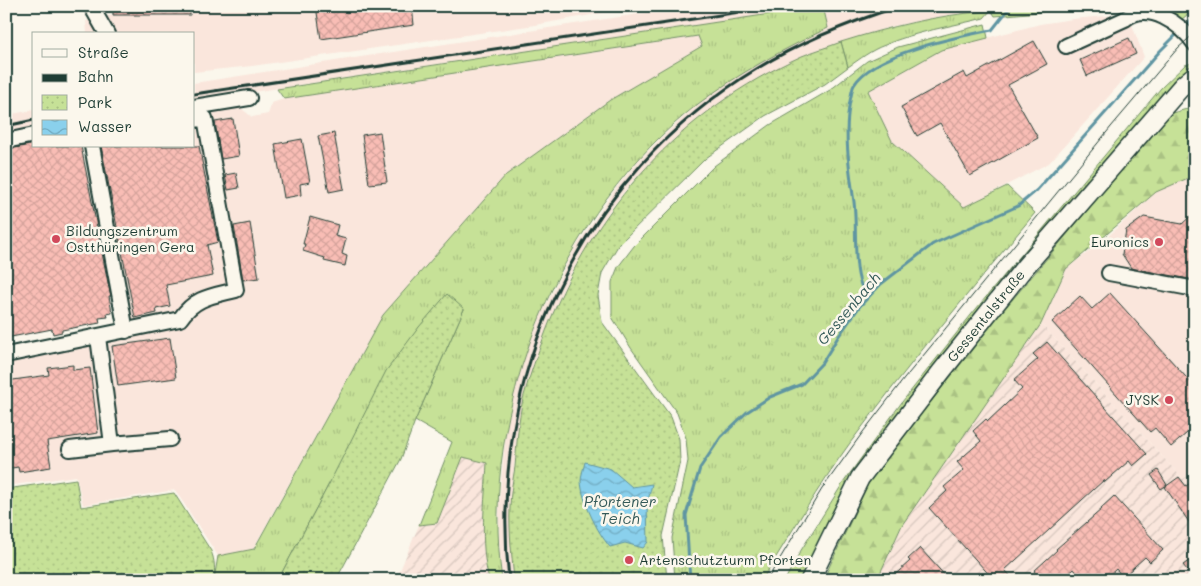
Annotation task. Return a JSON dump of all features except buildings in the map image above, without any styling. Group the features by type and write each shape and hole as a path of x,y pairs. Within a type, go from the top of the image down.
{"main road":[{"name":"Gessentalstraße","path":"810,580 860,478 1024,268 1183,85 1195,75"}],"street":[{"path":"91,6 106,32"},
{"path":"1066,46 1131,15 1142,12 1160,16 1174,23 1191,39"},
{"path":"195,107 249,98"},
{"path":"6,355 180,319 195,303 205,298 236,290 205,118 195,120"},
{"path":"6,141 32,135"},
{"path":"92,148 126,331"},
{"path":"1109,273 1195,289"},
{"path":"98,337 112,444"},
{"path":"70,449 170,439"}],"shaded area":[{"path":"113,6 641,6 535,25 252,66 195,72 195,32 87,32 86,21 112,15"},
{"path":"690,6 823,6 195,101 195,83"},
{"path":"823,6 992,6 992,10 960,13 894,26 803,56 762,76 706,113 671,142 631,183 610,210 572,271 538,351 523,399 518,430 510,507 514,580 502,580 499,503 506,431 513,396 526,353 541,315 573,251 616,188 639,160 697,105 728,82 786,48 828,28"},
{"path":"1128,14 1144,57 1049,163 964,207 892,141 868,91 941,50 1040,24"},
{"path":"699,36 702,46 610,100 506,175 383,315 253,549 218,556 175,490 83,505 76,476 6,486 6,353 129,327 96,148 195,148 195,114 237,105 252,117 268,114 272,103 284,99"},
{"path":"32,110 32,128 6,133 6,115"},
{"path":"1195,175 1195,470 1183,479 1041,324 1066,269 1105,239 1156,192"},
{"path":"1041,324 1183,479 1195,471 1195,532 1190,535 1195,542 1195,580 877,580 902,525"},
{"path":"463,456 487,463 483,523 486,569 489,580 396,580 419,525 437,523"}],"green space":[{"path":"823,6 828,28 777,54 729,82 698,104 649,148 606,199 569,256 540,317 517,382 503,448 498,515 502,580 489,580 484,551 483,536 487,463 463,457 437,523 419,525 452,442 415,421 464,309 329,484 278,580 214,580 218,556 254,549 383,315 506,175 610,100 702,46 698,36 284,99 277,89"},
{"path":"992,6 1060,6 1061,10 995,16 991,10"},
{"path":"1152,6 1195,6 1195,9 1182,19"},
{"path":"991,10 984,18 896,40 875,49 848,67 841,42 913,22"},
{"path":"985,24 988,38 941,50 868,91 892,141 964,207 1007,186 1035,213 941,326 850,443 816,493 762,580 675,580 672,538 688,461 686,438 677,413 631,348 612,317 612,282 618,267 634,246 714,166 770,125 830,90 867,61 898,47"},
{"path":"841,42 848,67 825,84 765,116 706,158 619,244 602,273 598,295 602,322 671,417 679,439 680,461 663,536 667,580 514,580 510,535 510,503 523,399 546,331 566,286 589,243 616,204 646,168 680,134 717,105 758,79 802,56"},
{"path":"1192,63 1185,76 890,431 804,580 785,580 843,483 902,402 971,315 1161,88 1185,65"},
{"path":"1195,107 1195,175 1156,192 1066,269 1041,324 902,525 877,580 823,580 872,476 1002,312 1168,114"},
{"path":"447,294 464,309 415,421 401,459 336,580 278,580 386,371"},
{"path":"76,479 81,507 174,493 211,551 214,565 214,580 6,580 6,489"}],"water":[{"name":"Pfortener Teich","path":"585,462 611,469 632,487 652,484 647,505 648,542 643,548 625,543 610,547 605,541 595,525 584,498 581,481"}],"waterway":[{"path":"868,298 861,285 857,267 855,211 847,136 847,122 853,86 864,74 897,55 938,42 992,30 1011,6"},
{"name":"Gessenbach","path":"1184,27 1195,18"},
{"name":"Gessenbach","path":"690,580 686,515 700,468 721,437 747,412 770,397 802,384 822,363 860,306 881,284 933,244 1018,206 1037,190 1180,31"}],"tram line":[{"path":"767,580 822,489 904,379 1111,127 1178,48 1195,33"}],"railway":[{"path":"195,94 780,6"},
{"path":"509,580 506,504 514,429 531,357 559,288 596,223 641,164 696,112 758,68 792,49 845,26 900,6"},
{"path":"6,126 32,120"}],"place":[{"name":"Bildungszentrum Ostthüringen Gera","path":"56,239"},
{"name":"Euronics","path":"1159,242"},
{"name":"JYSK","path":"1169,400"},
{"name":"Artenschutzturm Pforten","path":"629,560"}]}
